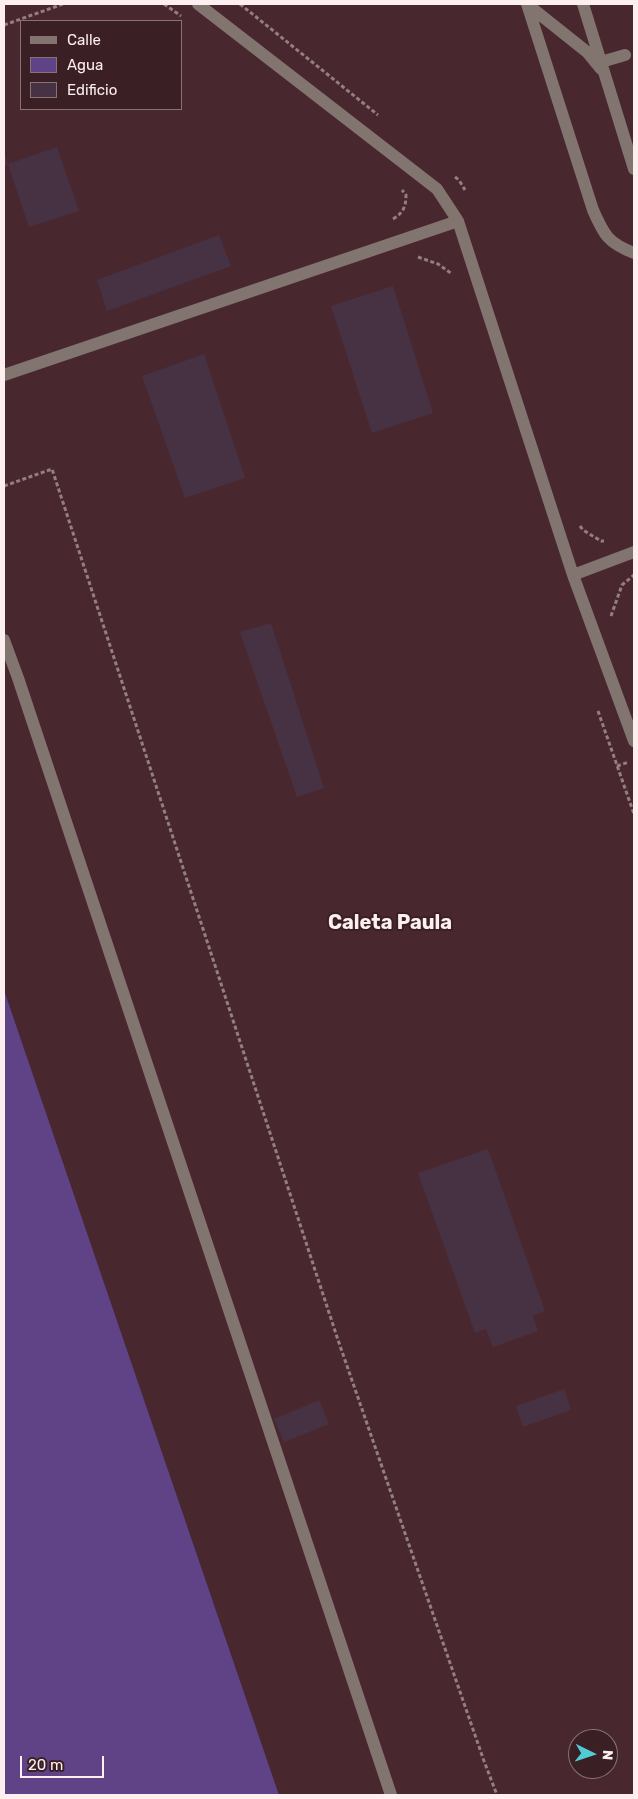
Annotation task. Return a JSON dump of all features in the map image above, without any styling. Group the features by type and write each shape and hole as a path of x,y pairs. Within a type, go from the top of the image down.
{"lane":[{"path":"198,4 437,188 458,221 573,575 634,741"},
{"path":"527,4 587,52 603,68"},
{"path":"527,4 593,210 604,235 621,248 634,253"},
{"path":"583,4 634,169"},
{"path":"603,68 625,55"},
{"path":"4,375 458,221"},
{"path":"573,575 634,552"},
{"path":"4,640 391,1795"}],"path":[{"path":"4,25 63,4"},
{"path":"164,4 188,22"},
{"path":"388,221 402,214 406,203 406,195 399,188"},
{"path":"413,257 419,257 438,264 457,279"},
{"path":"4,486 52,469 338,1340 497,1795"},
{"path":"612,621 611,616 622,585 634,575"},
{"path":"596,702 634,814"},
{"path":"618,766 634,760"}],"shaded area":[{"path":"4,4 634,4 634,1795 279,1795 4,990"}],"water":[{"path":"4,990 279,1795 4,1795"}],"building":[{"path":"57,147 79,211 29,227 8,164"},
{"path":"4,152 8,164 4,166"},
{"path":"219,235 231,266 107,311 97,280"},
{"path":"393,286 433,413 372,433 331,306"},
{"path":"204,354 245,478 185,498 142,376"},
{"path":"271,623 324,788 297,797 240,632"},
{"path":"488,1149 545,1311 533,1316 538,1331 493,1347 486,1329 475,1333 418,1173"},
{"path":"564,1389 571,1410 523,1427 516,1406"},
{"path":"319,1400 329,1424 284,1442 274,1419"}],"district":[{"name":"Caleta Paula","path":"390,923"}]}
